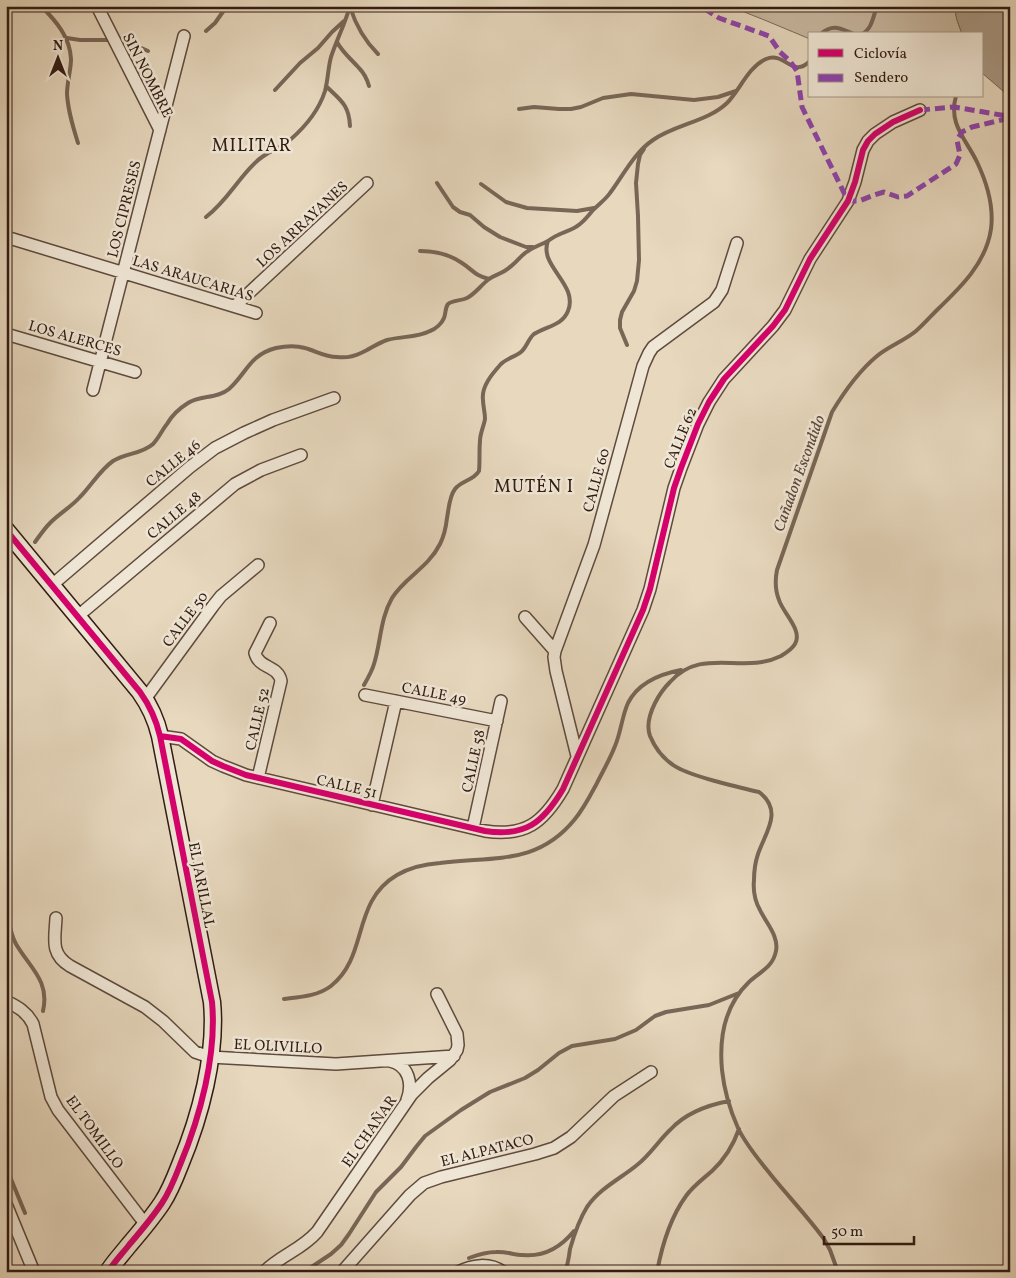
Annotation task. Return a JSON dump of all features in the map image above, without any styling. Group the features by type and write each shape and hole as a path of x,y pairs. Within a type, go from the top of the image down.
{"street":[{"name":"SIN NOMBRE","path":"97,6 160,130"},
{"name":"LOS CIPRESES","path":"93,390 184,36"},
{"name":"CALLE 62","path":"534,823 557,799 635,629 650,589 680,468 706,408 724,379 773,326 785,310 810,259 848,201 863,150 868,141 893,122 920,110"},
{"name":"LOS ARRAYANES","path":"235,306 367,183"},
{"name":"LAS ARAUCARIAS","path":"6,237 256,313"},
{"name":"CALLE 60","path":"578,756 556,671 555,651 594,546 646,359 653,347 709,307 719,296 737,244"},
{"name":"LOS ALERCES","path":"6,334 135,372"},
{"name":"CALLE 46","path":"52,585 208,453 229,440 265,423 334,398"},
{"name":"CALLE 48","path":"78,616 235,484 261,470 301,455"},
{"name":"EL JARILLAL","path":"6,530 145,699 154,716 160,736 210,990 213,1015 210,1057 200,1105 186,1150 163,1201 108,1272"},
{"name":"CALLE 50","path":"145,699 213,606 258,565"},
{"path":"525,617 555,651"},
{"name":"CALLE 52","path":"258,778 281,681 278,673 257,660 255,653 270,623"},
{"name":"CALLE 49","path":"365,695 497,721"},
{"path":"372,805 396,701"},
{"name":"CALLE 58","path":"473,828 501,701"},
{"name":"CALLE 51","path":"160,736 186,741 212,761 246,775 372,805 490,832 516,832 534,823"},
{"name":"EL OLIVILLO","path":"56,918 55,944 61,959 70,966 145,1007 163,1021 195,1052 210,1057 324,1064 454,1056"},
{"path":"437,994 457,1034 458,1045 454,1056"},
{"name":"EL TOMILLO","path":"6,1001 24,1011 30,1017 51,1097 58,1110 146,1225"},
{"name":"EL CHAÑAR","path":"264,1272 277,1260 304,1245 317,1232 419,1086 454,1056"},
{"path":"386,1061 402,1066 408,1075 410,1091 405,1104"},
{"name":"EL ALPATACO","path":"342,1272 410,1195 424,1183 441,1176 554,1148 571,1137 614,1096 651,1072"},
{"path":"6,1204 34,1272"},
{"path":"458,1272 478,1266 493,1267 502,1272"}],"shaded area":[{"path":"729,6 954,6 961,32 808,32 808,38"},
{"path":"954,6 1002,6 1010,25 1010,97 984,75 984,32 961,32"}],"waterway":[{"path":"41,6 61,30 70,51 71,63 67,94 78,143"},
{"path":"206,31 215,23 227,6"},
{"path":"206,217 220,204 255,163 290,140 301,130 315,111 325,91 331,57 350,6"},
{"path":"865,32 870,26 877,6"},
{"path":"350,7 361,32 378,54"},
{"path":"275,90 344,21"},
{"path":"824,32 833,28 849,32"},
{"path":"67,38 109,40"},
{"path":"119,40 148,51"},
{"path":"337,42 344,53 362,72 369,86"},
{"path":"35,542 54,519 77,501 108,465 118,458 149,447 155,442 179,409 193,401 219,394 229,389 260,355 276,348 294,346 328,356 350,356 361,353 387,340 420,335 432,330 443,320 448,304 470,296 489,279 508,269 532,248 580,224 608,195 646,145 671,130 701,119 719,109 732,98 754,67 766,59 773,58 778,58 798,67 808,63"},
{"path":"326,86 346,107 350,126"},
{"path":"519,109 534,107 571,109 603,98 631,94 694,100 718,97 736,91"},
{"name":"Cañadon Escondido","path":"838,1272 824,1239 757,1158 741,1134 730,1107 723,1077 721,1058 723,1034 729,1012 741,991 766,969 776,951 776,940 758,907 754,888 754,871 757,857 772,814 770,807 766,799 759,792 694,775 669,762 655,747 649,732 649,719 660,694 682,671 696,665 709,663 767,661 781,656 795,644 797,639 795,627 781,605 776,585 776,574 832,412 852,382 870,362 882,352 916,331 955,292 978,264 988,241 992,220 989,195 977,162 956,123 954,115 956,98"},
{"path":"627,345 620,328 620,320 637,281 639,260 636,183 640,155 644,149"},
{"path":"437,183 453,207 460,212 470,215 500,237 526,247 533,247"},
{"path":"481,184 506,202 527,208 577,211 594,208"},
{"path":"364,685 373,667 385,614 392,598 403,584 429,560 440,544 444,535 449,503 455,489 474,477 479,471 480,438 485,419 483,395 488,380 503,362 519,354 534,334 558,323 568,311 570,301 568,292 548,259 546,250 548,241"},
{"path":"420,251 447,255 477,274 489,279"},
{"path":"284,999 309,996 320,992 331,986 343,974 351,960 366,914 373,900 383,886 397,875 412,868 429,864 513,856 530,852 545,845 560,834 578,815 597,783 615,746 626,708 632,696 650,680 681,670"},
{"path":"6,831 8,843 6,877"},
{"path":"6,906 14,940 37,975 44,991 43,1011"},
{"path":"304,1272 341,1245 376,1192 401,1167 425,1136 461,1110 490,1092 525,1078 559,1053 572,1046 615,1039 636,1030 655,1016 666,1012 709,1005 739,993"},
{"path":"565,1272 577,1228 592,1200 642,1161 683,1118 705,1107 729,1101"},
{"path":"657,1272 667,1232 680,1204 692,1189 725,1157 739,1129"},
{"path":"6,1167 25,1213"},
{"path":"469,1258 492,1252 523,1255 545,1253 564,1242 574,1231"}],"marked path":[{"path":"690,6 702,7 719,18 769,36 780,52 790,61 797,71 802,107 848,201 859,201 884,192 898,197 907,196 956,164 960,155 957,140 962,132 972,127 1010,118"},
{"path":"920,110 954,107 1007,116"}],"cycle path":[{"path":"160,736 181,739 212,761 246,775 485,831 511,832 532,825 540,819 556,801 563,789 643,610 650,589 674,488 698,424 709,402 724,379 773,326 785,310 810,259 848,201 863,150 868,141 893,122 920,110"},
{"path":"6,530 140,692 157,724 212,1002 212,1043 209,1064 200,1106 187,1146 172,1184 162,1203 108,1272"}],"district":[{"name":"MILITAR","path":"252,145"},
{"name":"MUTÉN I","path":"534,486"}]}
